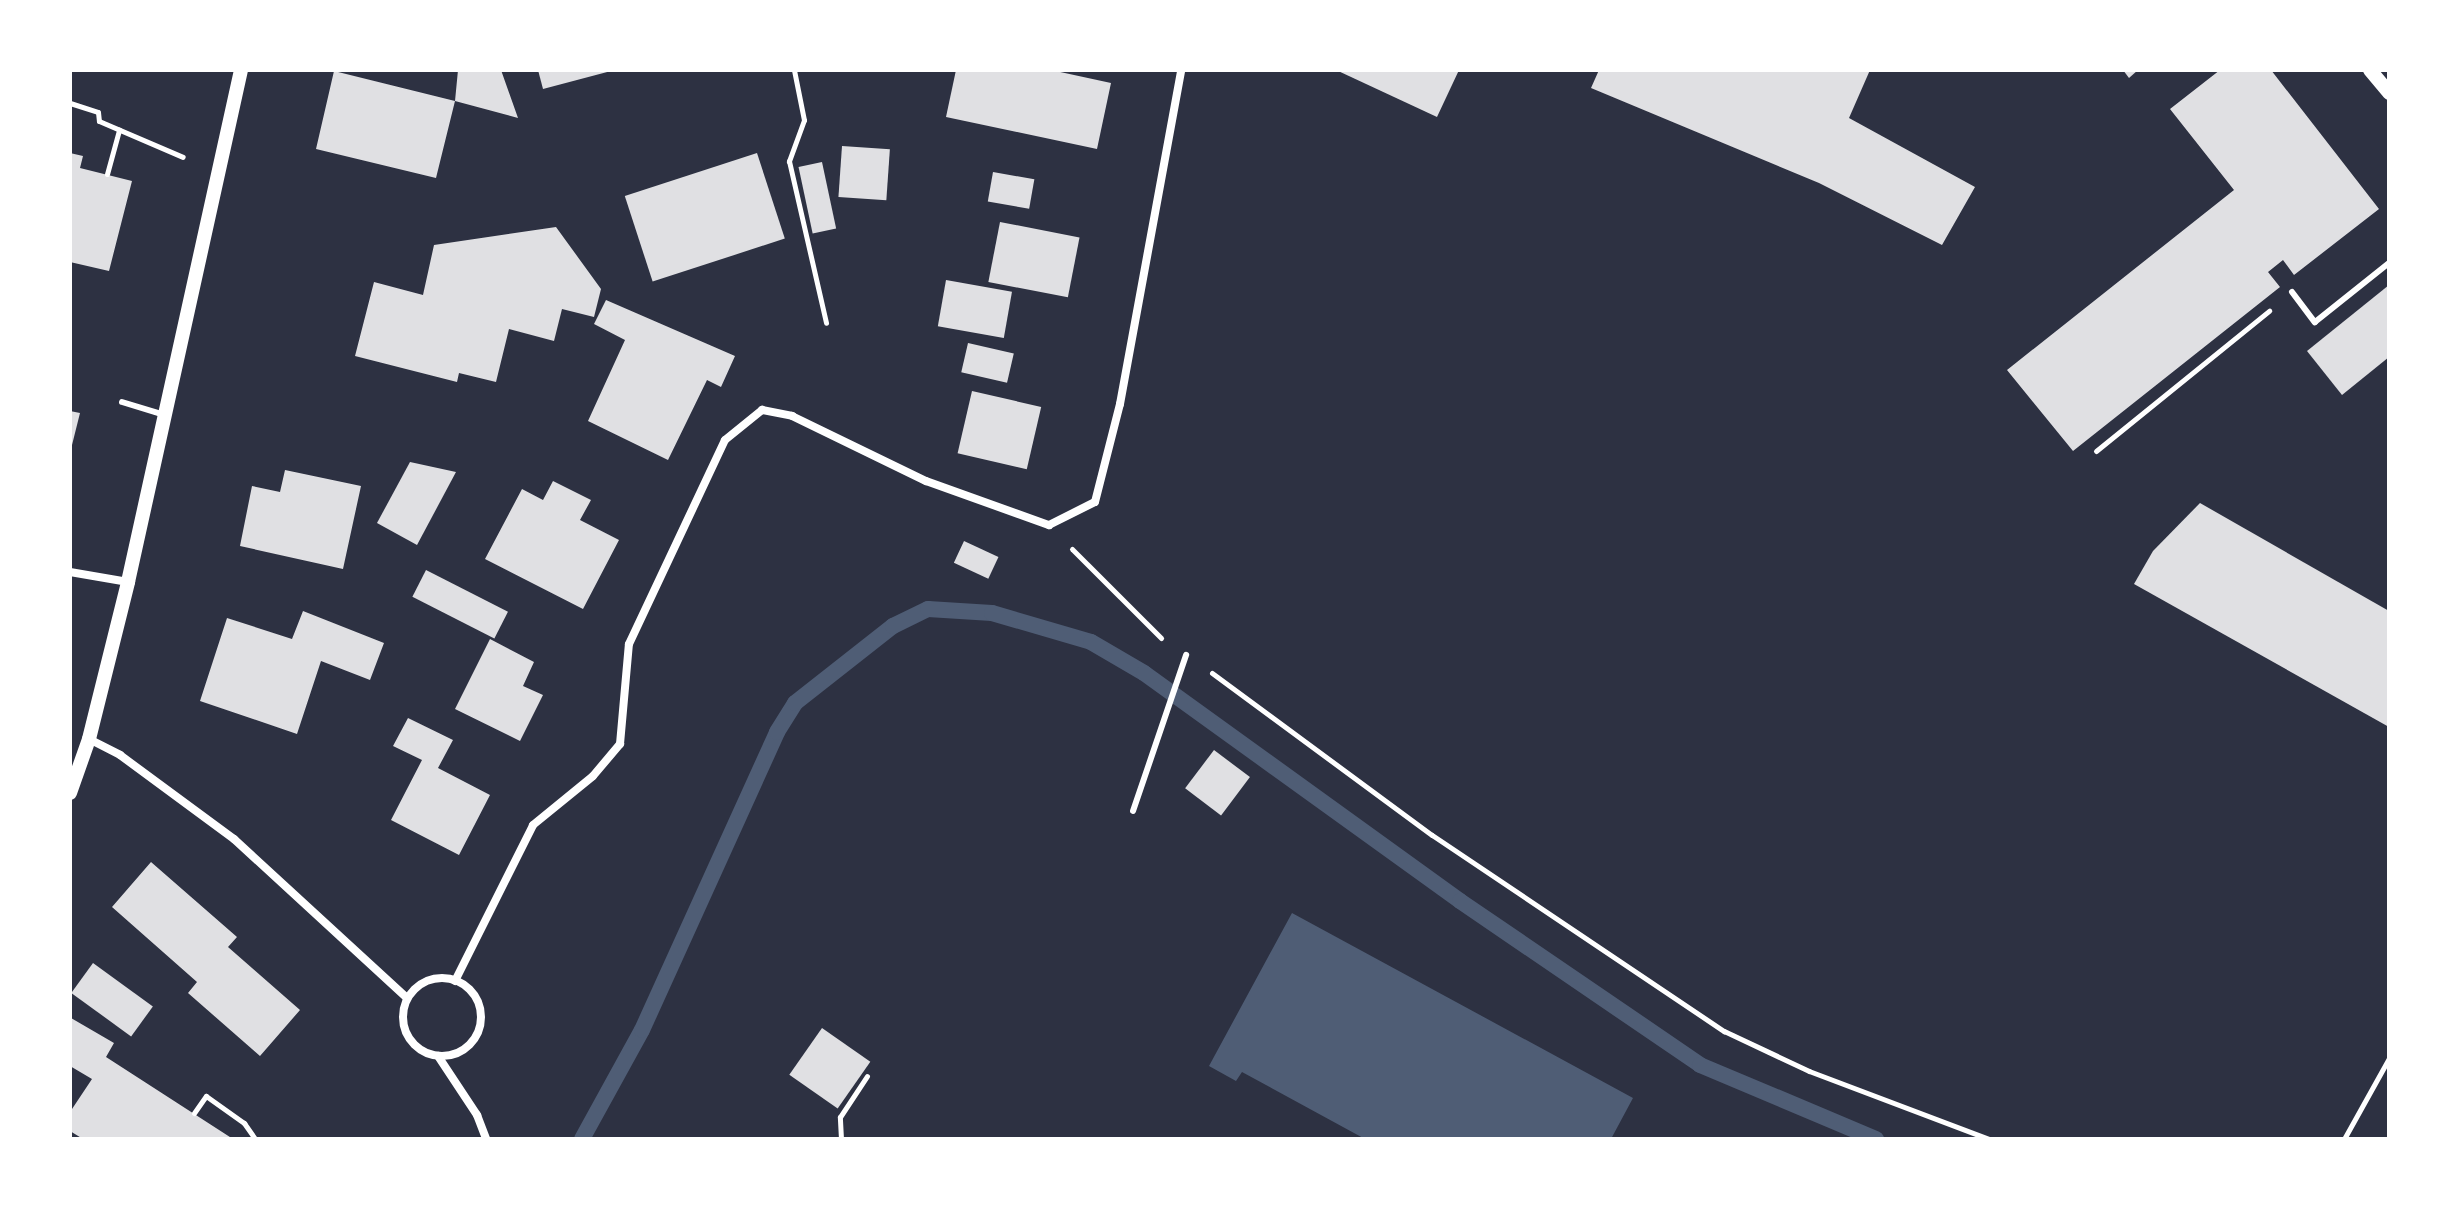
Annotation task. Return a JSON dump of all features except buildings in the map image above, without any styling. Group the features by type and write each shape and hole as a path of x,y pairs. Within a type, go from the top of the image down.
{"street":[{"path":"70,793 89,739 128,582 241,70"},
{"path":"455,981 533,825 593,776 620,744 629,644 725,440 762,410 792,416 926,481 1049,525 1095,502 1120,404 1181,70"},
{"path":"2370,70 2389,93"},
{"path":"70,572 128,582"},
{"path":"89,739 132,763 234,839 407,998 406,1034 425,1053 438,1056 468,1046 480,1023 474,996 455,981 428,981 407,998"},
{"path":"438,1056 477,1115 486,1139"}],"lane":[{"path":"2292,292 2315,322 2389,263"},
{"path":"122,402 165,415"},
{"path":"1133,811 1186,655"}],"path":[{"path":"794,70 804,120 789,161 826,323"},
{"path":"70,104 98,112 99,121 183,157"},
{"path":"107,174 119,130"},
{"path":"2096,451 2292,292"},
{"path":"1049,525 1142,624 1482,870 1724,1031 1809,1071 1989,1139"},
{"path":"2344,1139 2389,1058"},
{"path":"841,1139 840,1117 867,1076"},
{"path":"194,1113 206,1096 244,1123 255,1139"}],"water":[{"path":"1292,913 1633,1098 1611,1139 1365,1139 1242,1072 1236,1081 1209,1066"}],"waterway":[{"path":"582,1139 642,1030 777,732 795,703 893,626 928,609 992,613 1091,642 1144,673 1460,901 1700,1065 1876,1139"}]}
